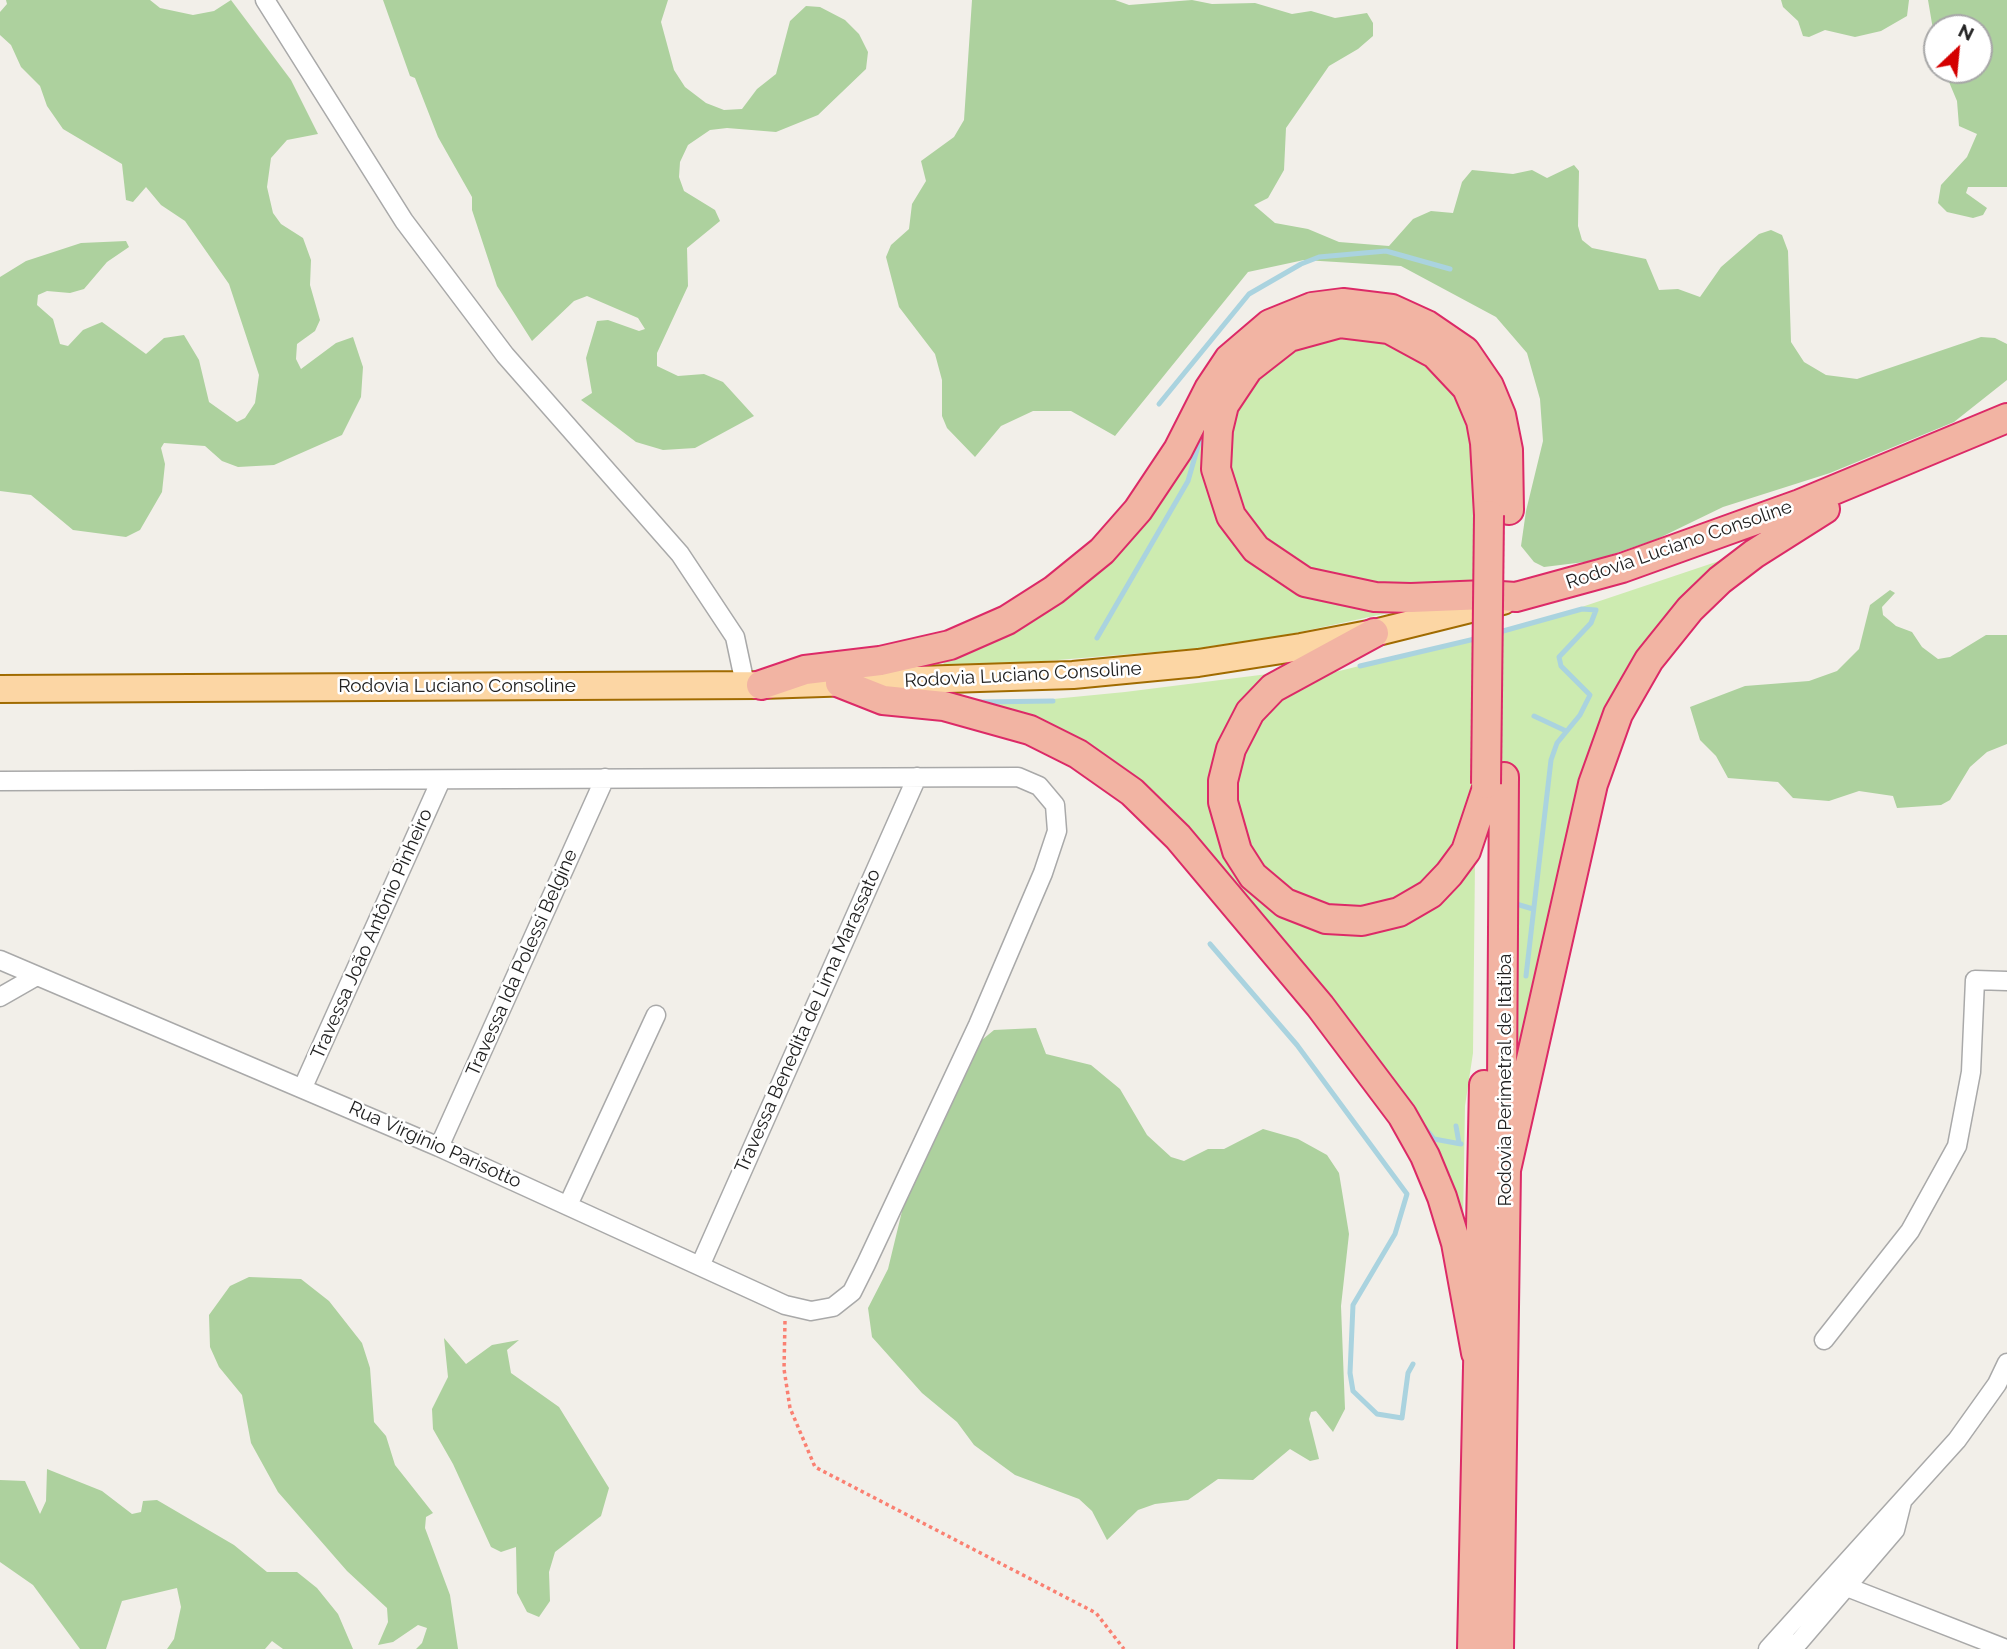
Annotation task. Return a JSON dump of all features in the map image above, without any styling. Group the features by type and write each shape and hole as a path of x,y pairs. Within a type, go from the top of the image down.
{"highway":[{"path":"753,684 805,670 905,657 950,645 1007,620 1054,590 1102,551 1138,510 1178,450 1209,389 1228,359 1270,324 1312,307 1343,303 1392,309 1427,324 1465,351 1489,386 1502,415 1508,450 1499,513"},
{"path":"1499,513 1485,443 1470,395 1450,366 1435,354 1389,329 1340,323 1289,337 1248,369 1224,405 1216,448 1222,495 1243,535 1256,549 1288,573 1329,588 1375,597 1516,597"},
{"name":"Rodovia Luciano Consoline","path":"1516,597 1622,568 1800,504 2007,418"},
{"path":"1506,1170 1593,784 1618,714 1632,687 1668,634 1720,580 1800,522 1870,488 1917,456"},
{"name":"Rodovia Perimetral de Itatiba","path":"1472,1649 1476,1353 1481,1299 1499,513"},
{"path":"1374,633 1273,688 1250,712 1231,749 1223,781 1225,811 1237,850 1253,876 1285,903 1325,919 1362,921 1399,912 1430,894 1466,851 1492,784"},
{"path":"840,683 883,700 944,706 1030,730 1079,754 1132,792 1172,830 1320,1006 1402,1115 1425,1156 1443,1197 1456,1242 1476,1353"},
{"name":"Rodovia Perimetral de Itatiba","path":"1492,784 1506,1170 1499,1649"}],"main road":[{"name":"Rodovia Luciano Consoline","path":"0,689 753,684 1009,678 1198,663 1374,633 1516,597"}],"street":[{"path":"265,0 404,221 505,355 680,554 735,637 753,684"},
{"path":"0,780 917,777"},
{"name":"Travessa Benedita de Lima Marassato","path":"699,1266 917,777"},
{"name":"Rua Virginio Parisotto","path":"0,960 35,977 303,1087 785,1305 811,1311 833,1307 852,1292 882,1231 978,1024 1043,873 1057,831 1055,805 1040,786 1018,777 917,777"},
{"name":"Travessa Ida Polessi Belgine","path":"439,1147 605,778"},
{"name":"Travessa João Antônio Pinheiro","path":"303,1087 441,780"},
{"path":"0,997 35,977"},
{"path":"1824,1340 1910,1231 1957,1146 1971,1072 1975,980 2007,981"},
{"path":"568,1205 656,1015"},
{"path":"1768,1649 1957,1440 1997,1384 2007,1363"},
{"path":"1784,1649 1799,1642 1895,1531 1902,1502"},
{"path":"1847,1587 2006,1649"}],"path":[{"path":"785,1305 784,1369 790,1408 815,1467 1096,1613 1124,1649"}],"green space":[{"path":"6,0 150,0 160,8 193,15 214,11 231,0 291,80 318,134 287,140 271,158 267,187 273,213 281,224 303,238 311,260 310,285 320,320 315,331 297,344 296,359 301,369 336,343 353,337 363,367 361,397 342,435 274,465 238,467 222,461 205,446 164,443 161,448 165,464 162,492 140,530 126,537 73,530 31,495 0,491 0,277 26,261 81,243 126,241 129,247 107,262 84,289 70,293 47,291 38,295 37,305 53,319 60,344 68,346 83,330 102,322 146,354 164,338 184,335 199,360 209,402 237,422 245,418 255,403 259,375 229,284 185,221 161,205 146,187 133,202 126,200 122,164 63,129 47,106 40,86 21,67 11,45 0,35 0,12 7,4"},
{"path":"383,0 668,0 661,22 674,70 685,87 706,103 724,110 742,109 757,89 776,74 790,21 806,6 820,7 845,20 859,34 868,52 866,69 818,115 776,132 727,128 710,130 688,145 680,162 679,177 684,191 715,210 720,221 687,248 688,286 657,353 657,366 678,376 704,374 723,382 754,416 695,448 663,450 636,442 581,400 592,393 586,358 597,321 608,320 639,331 645,329 638,318 587,296 574,301 532,341 497,286 472,210 472,197 438,137 415,78 410,76"},
{"path":"972,0 1115,0 1129,5 1192,0 1212,4 1255,3 1292,14 1311,11 1335,18 1367,13 1373,23 1373,36 1358,49 1329,66 1286,128 1284,170 1268,198 1254,205 1275,223 1308,229 1339,242 1389,246 1413,219 1431,211 1453,213 1462,182 1472,170 1513,174 1532,170 1547,178 1574,165 1579,171 1578,226 1582,240 1592,248 1646,259 1659,290 1678,289 1700,297 1721,267 1759,234 1771,230 1782,235 1788,251 1791,342 1804,362 1826,375 1857,379 1981,337 1995,338 2007,344 2007,380 1954,422 1830,473 1723,507 1657,539 1593,561 1544,567 1534,562 1521,546 1526,511 1543,441 1540,399 1527,353 1496,317 1401,266 1304,260 1248,272 1115,436 1071,411 1033,411 1001,426 975,457 947,428 942,416 942,380 935,354 899,307 886,257 891,245 909,229 912,204 926,181 921,161 954,137 964,120"},
{"path":"1781,0 1909,0 1907,16 1881,31 1855,37 1825,30 1809,37 1803,36 1798,21 1783,7"},
{"path":"1928,0 2007,0 2007,187 1968,187 1966,193 1987,208 1983,215 1973,218 1947,212 1938,203 1941,185 1967,157 1977,134 1959,126 1957,101 1950,84 1993,84 1993,14 1930,14"},
{"path":"1372,332 1409,346 1458,393 1476,443 1476,584 1445,587 1336,583 1275,557 1229,493 1230,412 1264,364 1318,335"},
{"path":"1203,423 1226,530 1397,611 1286,635 1192,649 996,665 943,665 945,660 1007,632"},
{"path":"1725,559 1640,654 1515,1085 1514,772 1437,876 1384,909 1332,910 1282,889 1245,846 1233,799 1237,760 1276,697 1323,675 1537,622"},
{"path":"1890,590 1895,593 1882,607 1883,615 1896,626 1912,632 1922,647 1938,659 1950,657 1986,635 2007,635 2007,744 1987,752 1970,767 1950,800 1941,805 1897,808 1893,796 1859,791 1829,801 1793,798 1778,782 1728,778 1716,756 1700,740 1690,707 1745,686 1809,681 1837,671 1859,649 1870,605"},
{"path":"1276,673 1215,806 1311,927 1330,934 1364,935 1398,928 1430,909 1475,862 1473,1053 1465,1106 1463,1223 1188,836 978,704 980,701 1053,699 1125,692"},
{"path":"1036,1028 1046,1054 1091,1065 1120,1089 1147,1135 1171,1157 1184,1161 1208,1149 1224,1149 1263,1129 1298,1139 1327,1155 1339,1173 1349,1234 1341,1306 1345,1409 1333,1432 1316,1411 1311,1412 1309,1419 1319,1459 1310,1461 1290,1449 1253,1480 1218,1479 1188,1500 1155,1504 1138,1510 1107,1540 1092,1511 1079,1499 1015,1475 974,1445 957,1422 922,1393 872,1337 868,1308 888,1269 903,1207 953,1086 977,1044 994,1030"},
{"path":"249,1277 301,1279 329,1301 362,1343 370,1368 374,1422 386,1436 395,1465 433,1513 426,1517 425,1528 450,1595 458,1649 416,1649 422,1643 427,1628 418,1625 393,1642 378,1645 388,1622 387,1608 347,1571 278,1492 251,1443 242,1395 219,1367 210,1347 209,1315 230,1286"},
{"path":"444,1338 466,1364 492,1345 519,1340 507,1350 511,1373 559,1407 609,1488 601,1516 555,1552 549,1572 550,1601 539,1617 527,1612 517,1593 516,1547 501,1552 491,1547 453,1464 433,1429 432,1409 448,1377"},
{"path":"47,1469 102,1491 132,1514 141,1512 143,1501 157,1500 234,1545 267,1572 297,1572 317,1588 338,1614 353,1649 283,1649 272,1641 265,1649 167,1649 174,1639 181,1607 177,1588 122,1601 106,1649 80,1649 33,1585 0,1562 0,1480 25,1481 40,1514 46,1501"}],"waterway":[{"path":"1159,404 1249,294 1301,264 1319,257 1386,251 1450,269"},
{"path":"1097,638 1188,481 1202,432"},
{"path":"1496,633 1582,609 1596,610 1591,623 1559,657 1561,666 1590,695 1580,715 1557,743 1551,760 1526,976"},
{"path":"1360,666 1479,638"},
{"path":"979,702 1053,701"},
{"path":"1534,716 1566,731"},
{"path":"1513,903 1533,909"},
{"path":"1210,944 1297,1045 1407,1194 1395,1234 1353,1305 1350,1373 1353,1391 1377,1414 1402,1418 1408,1373 1413,1364"},
{"path":"1456,1126 1459,1143"},
{"path":"1425,1128 1434,1139 1461,1144"}]}
